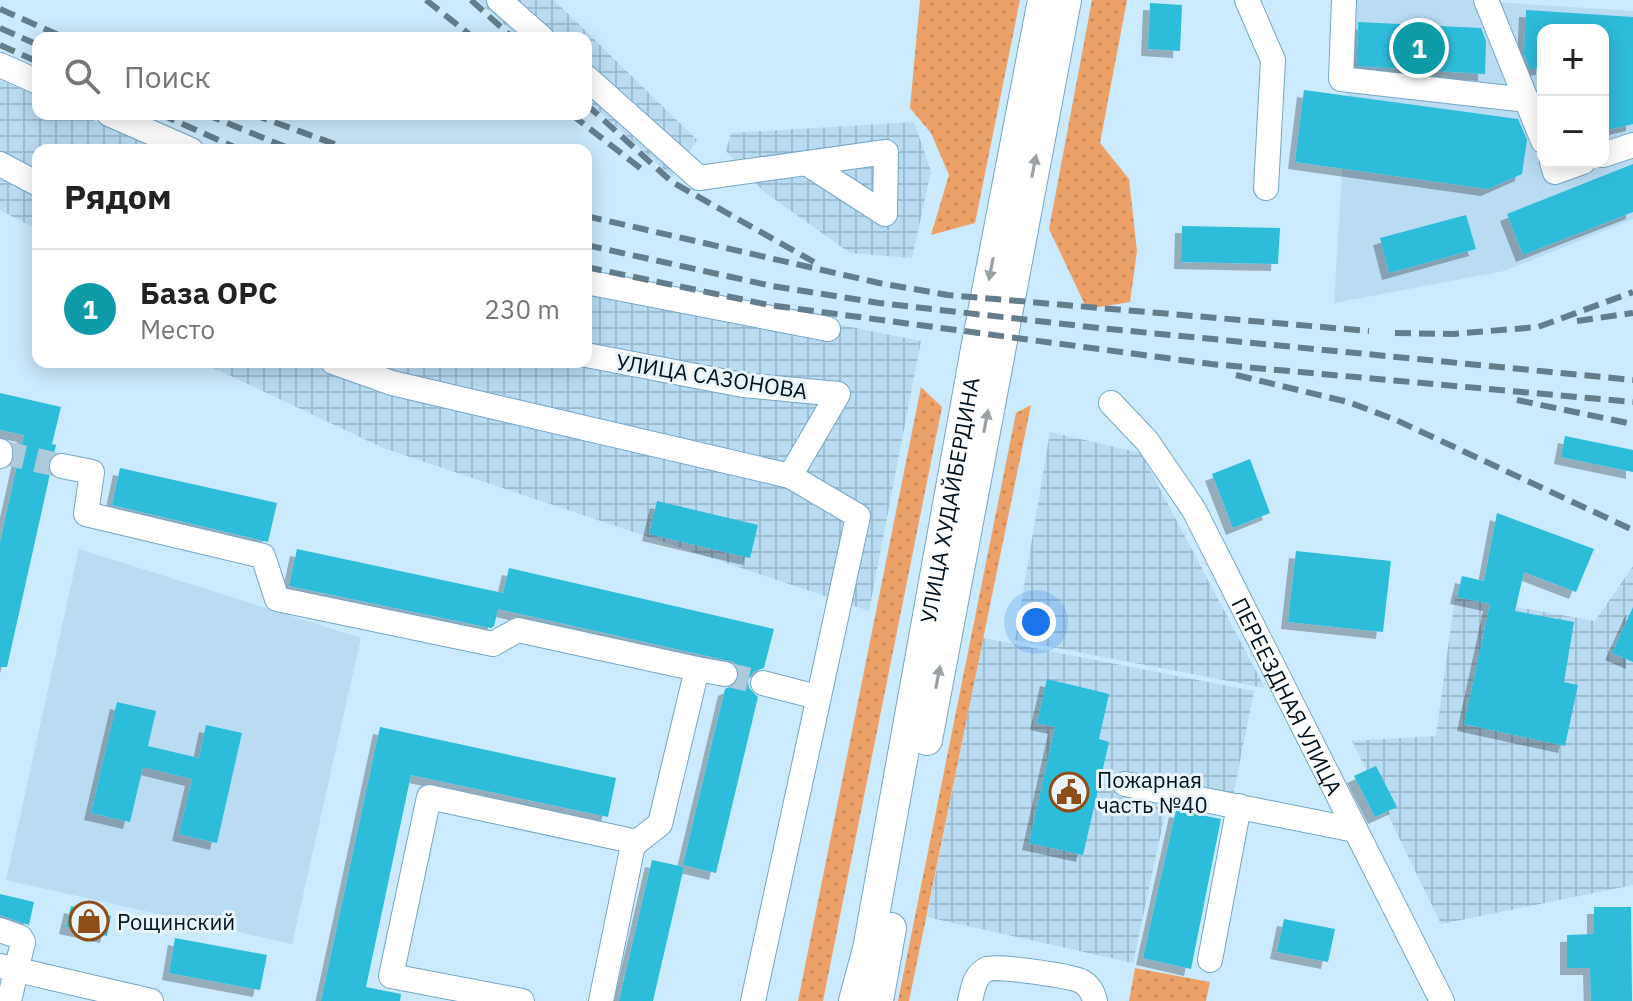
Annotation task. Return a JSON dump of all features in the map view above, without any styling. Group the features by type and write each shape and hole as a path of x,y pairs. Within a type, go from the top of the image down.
{"main road":[{"name":"УЛИЦА ХУДАЙБЕРДИНА","path":"854,1001 868,949 976,349 1043,0"},
{"name":"УЛИЦА ХУДАЙБЕРДИНА","path":"878,1001 1066,0"},
{"path":"861,1001 868,949"}],"street":[{"path":"499,0 535,32"},
{"path":"1247,0 1273,60 1266,188"},
{"path":"1344,0 1341,79 1527,100"},
{"path":"1486,0 1537,126"},
{"path":"0,65 32,79"},
{"path":"592,82 699,178 806,163"},
{"path":"123,120 177,144"},
{"path":"1609,153 1633,145"},
{"path":"0,164 32,181"},
{"path":"592,283 828,329"},
{"name":"УЛИЦА САЗОНОВА","path":"592,356 743,385 838,394 790,476"},
{"path":"350,368 392,383 790,476 858,516 753,1001"},
{"name":"ПЕРЕЕЗДНАЯ УЛИЦА","path":"1111,403 1147,441 1194,510 1442,1001"},
{"path":"62,466 92,472 86,514 263,556 277,599 493,644 518,630 725,674"},
{"path":"601,1001 633,845 660,824 697,669"},
{"path":"763,683 817,697"},
{"path":"1125,784 1355,830"},
{"path":"522,1001 391,976 429,797 637,842"},
{"path":"1210,960 1239,806"},
{"path":"0,930 20,937 23,942 8,968 9,1001"},
{"path":"970,1001 975,979 986,969 1001,967 1082,981 1095,1001"},
{"path":"8,968 151,1001"}],"shaded area":[{"path":"477,0 554,0 587,32 512,32"},
{"path":"920,0 1020,0 975,223 931,235 949,175 931,133 910,108"},
{"path":"1092,0 1127,0 1100,143 1129,179 1137,251 1130,302 1087,309 1049,229"},
{"path":"1353,0 1463,0 1633,11 1633,219 1504,271 1334,303"},
{"path":"592,37 697,140 672,177 592,104"},
{"path":"0,80 32,93 32,120 93,120 148,144 32,144 32,227 0,210"},
{"path":"914,122 931,171 912,258 850,253 763,191 726,151 731,133"},
{"path":"592,275 921,341 869,611 383,448 214,368 592,368"},
{"path":"921,387 942,407 823,1001 798,1001"},
{"path":"1031,405 909,1001 898,1001 1016,413"},
{"path":"1050,432 1141,453 1265,688 1015,640"},
{"path":"79,549 361,638 292,944 6,880"},
{"path":"1633,566 1633,885 1441,924 1352,741 1436,736 1455,596 1595,621"},
{"path":"983,638 1254,691 1231,806 1169,795 1133,963 927,917"},
{"path":"1135,968 1210,982 1206,1001 1129,1001"}],"building":[{"path":"1150,3 1182,5 1180,51 1148,49"},
{"path":"1526,10 1633,17 1633,124 1609,130 1609,24 1537,24 1537,68 1530,69 1524,54"},
{"path":"1358,22 1481,28 1486,41 1485,74 1357,66"},
{"path":"1304,90 1518,119 1527,140 1522,174 1488,189 1295,162"},
{"path":"1633,164 1633,212 1523,255 1507,214"},
{"path":"1466,215 1476,249 1389,273 1380,238"},
{"path":"1182,226 1280,228 1278,264 1181,262"},
{"path":"0,393 61,407 52,444 56,445 54,454 48,462 50,474 7,667 0,667 0,542 24,435 0,430"},
{"path":"1565,436 1633,450 1633,472 1561,457"},
{"path":"1250,459 1270,513 1233,528 1212,474"},
{"path":"120,468 277,503 268,542 112,505"},
{"path":"657,501 758,525 750,558 649,534"},
{"path":"1497,513 1594,549 1576,592 1524,572 1515,611 1574,622 1564,682 1578,685 1565,746 1464,724 1490,604 1457,597 1462,576 1484,581"},
{"path":"297,549 503,593 509,568 774,629 764,668 753,672 748,680 749,688 758,697 716,873 683,865 725,689 736,684 740,677 734,662 498,609 491,628 289,586"},
{"path":"1296,551 1391,561 1383,632 1288,622"},
{"path":"1633,607 1633,662 1612,653"},
{"name":"Пожарная часть №40","path":"1047,679 1109,694 1099,739 1109,742 1083,855 1029,843 1055,727 1037,723"},
{"path":"117,702 156,711 148,746 199,758 206,725 242,733 217,843 179,834 192,779 143,767 130,822 91,813"},
{"path":"380,727 616,778 608,817 411,775 366,987 401,994 400,1001 321,1001"},
{"path":"1376,766 1397,807 1375,817 1354,776"},
{"path":"1176,810 1221,819 1191,969 1143,958"},
{"path":"652,860 684,867 653,1001 619,1001"},
{"path":"0,894 34,902 29,925 0,915"},
{"path":"71,906 111,916 107,936 66,927"},
{"path":"1594,907 1631,907 1632,1001 1591,1001 1590,968 1567,968 1567,935 1594,934"},
{"path":"1284,919 1335,929 1328,962 1277,952"},
{"path":"175,938 267,955 260,990 169,973"}],"tunnel":[{"path":"1,452 62,466"},
{"path":"725,674 763,683"}],"railway":[{"path":"426,0 466,32"},
{"path":"471,0 506,32"},
{"path":"0,9 52,32"},
{"path":"0,28 32,42"},
{"path":"0,45 32,59"},
{"path":"592,109 672,182 814,262"},
{"path":"174,120 228,144"},
{"path":"220,120 278,144"},
{"path":"268,120 334,144"},
{"path":"579,120 644,171"},
{"path":"592,217 879,283 948,295 1369,331"},
{"path":"592,246 772,286 879,303 1099,328 1633,380"},
{"path":"592,268 769,305 1211,364 1633,402"},
{"path":"1395,333 1453,334 1538,327 1633,292"},
{"path":"1577,321 1633,313"},
{"path":"1236,375 1348,402 1396,420 1633,530"},
{"path":"1517,400 1633,424"}],"place":[{"name":"База ОРС","path":"1419,48"},
{"name":"Пожарная часть №40","path":"1069,792"},
{"name":"Рощинский","path":"89,921"}]}
